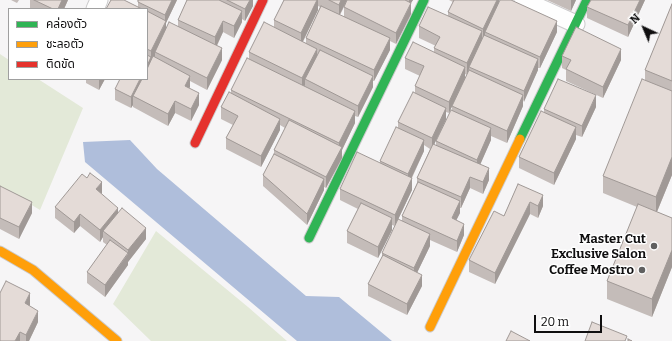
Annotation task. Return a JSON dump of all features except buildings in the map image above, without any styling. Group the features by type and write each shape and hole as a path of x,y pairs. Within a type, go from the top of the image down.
{"street":[{"path":"195,143 263,0"},
{"path":"309,238 424,0"},
{"path":"523,0 576,24"},
{"path":"430,327 587,0"},
{"path":"0,251 33,270 117,341"}],"green space":[{"path":"0,54 8,59 8,80 40,80 83,108 40,210 0,186"},
{"path":"156,231 287,341 151,341 113,304"}],"water":[{"path":"130,140 157,169 306,296 339,297 392,341 297,341 85,162 83,142"}],"traffic: fast":[{"path":"309,238 424,0"},
{"path":"520,139 587,0"}],"traffic: slow":[{"path":"430,327 520,139"},
{"path":"0,251 33,270 117,341"}],"traffic: jam":[{"path":"195,143 263,0"}],"place":[{"name":"Master Cut Exclusive Salon","path":"654,246"},
{"name":"Coffee Mostro","path":"642,270"}]}
